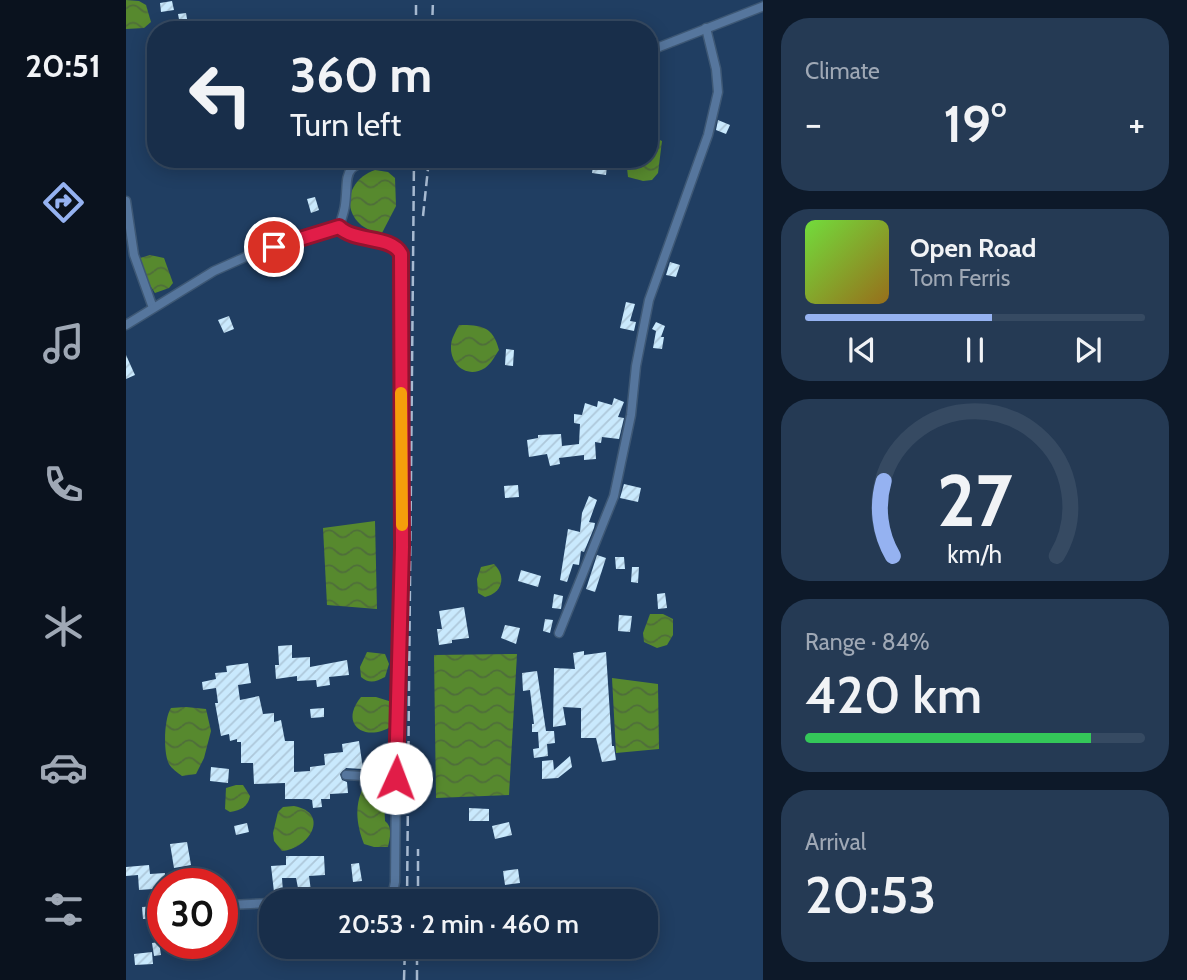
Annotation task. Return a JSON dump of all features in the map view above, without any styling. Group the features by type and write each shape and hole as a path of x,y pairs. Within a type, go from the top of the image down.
{"street":[{"path":"658,47 763,6"},
{"path":"559,633 614,496 631,415 636,366 649,300 708,135 718,92 716,69 706,28"},
{"path":"339,227 345,203 346,177 352,168"},
{"path":"126,201 134,255 153,308"},
{"path":"126,325 214,271 252,254 339,227"},
{"path":"339,227 346,234 365,240 390,243 397,247 401,254 402,547 394,889"},
{"path":"346,775 396,778"},
{"path":"238,905 259,904"}],"water":[{"path":"126,0 139,1 146,5 151,21 147,21 144,28 126,29"},
{"path":"658,139 662,141 658,173 652,180 643,181 628,177 627,168 658,168"},
{"path":"375,170 388,172 395,178 396,206 382,233 369,230 359,223 350,205 355,185 363,176"},
{"path":"150,255 164,258 173,283 169,288 155,293 141,272 140,258"},
{"path":"459,325 485,328 493,336 499,350 485,368 466,371 453,359 451,343"},
{"path":"375,521 377,609 327,605 323,528"},
{"path":"494,564 500,574 501,584 495,592 485,597 478,593 477,579 481,567"},
{"path":"650,614 663,614 673,619 673,635 667,645 657,648 644,642 643,633"},
{"path":"367,652 385,654 389,664 385,677 367,681 361,677 360,667"},
{"path":"517,654 509,795 436,798 434,655"},
{"path":"612,678 658,684 659,749 616,753"},
{"path":"361,697 376,697 392,702 392,726 373,733 358,728 352,716"},
{"path":"171,708 206,709 211,731 204,758 196,774 182,776 169,764 165,736"},
{"path":"365,784 389,784 384,799 385,821 390,829 388,847 364,844 357,814"},
{"path":"243,785 250,796 243,807 230,812 225,809 226,788"},
{"path":"294,806 305,810 312,816 314,823 307,838 292,849 282,851 274,841 273,833 278,812 283,807"}],"building":[{"path":"172,1 174,10 161,12 160,3"},
{"path":"186,13 187,21 179,21 178,14"},
{"path":"718,120 730,125 726,134 716,130"},
{"path":"593,168 607,168 606,175 592,173"},
{"path":"315,197 319,210 311,213 307,199"},
{"path":"670,262 680,265 676,277 666,275"},
{"path":"626,302 635,304 630,321 636,322 634,331 620,328"},
{"path":"229,316 234,329 224,333 218,320"},
{"path":"656,322 665,326 661,337 664,337 662,349 653,348 656,331 652,329"},
{"path":"506,349 514,350 513,366 505,365"},
{"path":"126,355 135,375 126,379"},
{"path":"614,398 624,402 618,417 624,418 619,439 602,437 601,443 595,442 596,459 584,460 584,455 559,458 560,464 550,466 547,454 529,457 527,440 538,438 538,435 561,434 562,446 579,444 580,424 574,423 574,414 582,415 585,403 597,407 598,401 612,405"},
{"path":"624,484 641,488 638,502 620,498"},
{"path":"518,485 519,497 505,498 504,486"},
{"path":"589,496 597,500 589,522 595,523 594,528 584,552 581,551 579,565 573,564 567,582 560,580 568,529 580,532 582,513"},
{"path":"597,555 606,558 595,592 586,589"},
{"path":"615,557 624,557 625,569 616,569"},
{"path":"632,567 639,567 638,583 631,582"},
{"path":"521,570 541,576 538,587 518,581"},
{"path":"665,593 667,608 658,609 657,594"},
{"path":"554,594 563,596 561,609 552,608"},
{"path":"464,607 469,638 439,645 437,629 442,629 439,611"},
{"path":"619,615 632,616 630,632 618,631"},
{"path":"545,619 553,620 550,633 543,631"},
{"path":"505,625 520,628 516,644 501,638"},
{"path":"292,645 292,658 310,657 310,667 347,660 349,675 329,677 330,685 317,687 316,680 297,681 297,676 276,679 275,665 279,665 278,646"},
{"path":"584,651 584,655 606,652 612,746 616,760 602,762 596,738 581,738 581,708 563,707 566,725 553,727 554,668 575,669 573,653"},
{"path":"248,663 251,683 238,685 240,700 259,696 263,714 274,713 274,722 281,720 285,741 294,741 294,772 310,771 310,767 325,765 324,754 343,752 342,744 359,741 363,769 346,768 340,774 342,780 347,782 348,793 330,794 330,799 321,799 322,807 313,808 312,800 309,799 285,799 285,783 254,784 253,763 241,763 241,742 237,742 237,739 230,741 229,734 221,736 215,703 218,703 216,688 203,690 202,682 216,679 215,673 227,672 226,666"},
{"path":"537,671 546,731 554,731 555,743 547,744 548,756 534,758 533,749 539,748 538,732 532,732 534,724 530,690 523,691 522,673"},
{"path":"324,708 324,717 311,718 310,709"},
{"path":"570,756 572,767 558,778 542,779 542,761 553,760 554,770"},
{"path":"211,767 229,769 228,783 210,781"},
{"path":"469,808 489,809 489,821 469,821"},
{"path":"509,822 512,835 495,839 492,826"},
{"path":"247,823 249,832 236,835 234,826"},
{"path":"187,842 191,865 174,868 170,844"},
{"path":"286,856 324,856 325,875 309,876 311,889 298,889 296,878 282,878 283,889 274,889 271,866 286,865"},
{"path":"359,863 362,881 353,882 351,864"},
{"path":"149,865 147,889 139,890 138,875 126,876 126,867"},
{"path":"518,869 520,883 505,885 503,871"},
{"path":"142,907 147,907 147,919 143,919"},
{"path":"147,953 147,959 153,959 153,964 135,965 134,954"}],"railway":[{"path":"416,0 416,21"},
{"path":"432,21 433,0"},
{"path":"407,889 414,168"},
{"path":"423,216 428,168"},
{"path":"418,849 418,889"},
{"path":"404,980 405,959"},
{"path":"417,959 417,980"}],"slow traffic":[{"path":"401,393 402,525"}],"route":[{"path":"274,247 339,227 346,234 365,240 390,243 397,247 401,254 402,547 396,778"}]}
